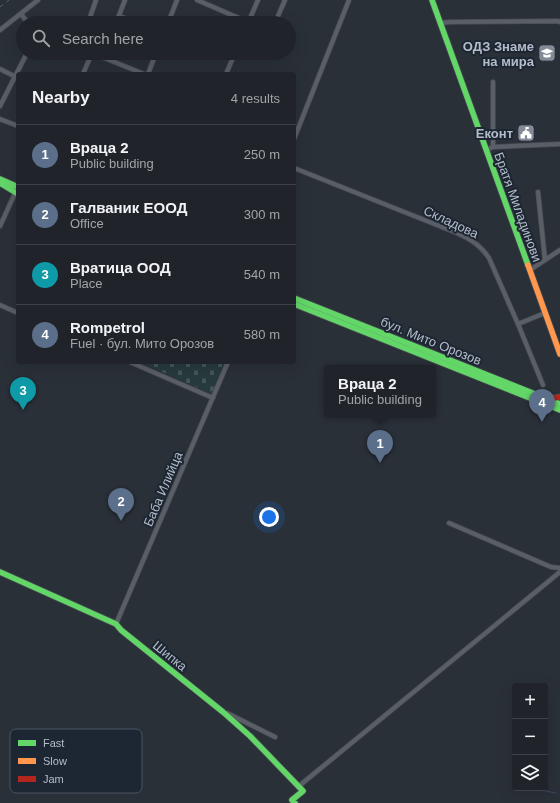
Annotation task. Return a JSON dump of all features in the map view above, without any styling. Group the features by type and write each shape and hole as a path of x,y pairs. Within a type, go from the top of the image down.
{"street":[{"path":"18,16 38,0"},
{"path":"90,16 96,0"},
{"path":"119,16 125,0"},
{"path":"170,16 176,0"},
{"path":"197,0 234,16"},
{"path":"251,16 258,0"},
{"path":"278,16 285,0"},
{"path":"296,135 349,0"},
{"name":"Братя Миладинови","path":"432,0 560,354"},
{"path":"0,30 16,18"},
{"path":"440,23 559,21"},
{"path":"19,72 24,60"},
{"path":"84,72 89,60"},
{"path":"113,60 140,72"},
{"path":"149,72 153,60"},
{"path":"227,72 232,60"},
{"path":"130,72 131,68"},
{"path":"0,69 16,78 0,106"},
{"path":"493,82 493,147"},
{"path":"0,119 16,125"},
{"path":"486,150 493,147 560,144"},
{"name":"Складова","path":"296,169 471,240 484,251 489,258 543,385"},
{"path":"0,179 16,189"},
{"path":"0,183 16,190"},
{"path":"0,226 16,192"},
{"path":"538,192 545,260"},
{"path":"530,270 560,250"},
{"name":"бул. Мито Орозов","path":"296,299 560,404"},
{"path":"0,305 16,312"},
{"name":"бул. Мито Орозов","path":"296,305 560,410"},
{"path":"518,324 545,313"},
{"path":"135,364 213,398"},
{"name":"Баба Илийца","path":"116,624 227,364"},
{"path":"546,399 560,397"},
{"path":"449,523 550,567 560,568"},
{"name":"Шипка","path":"0,572 116,624 121,630 223,712 250,736 301,788"},
{"path":"295,803 292,800 301,788 560,572"},
{"path":"223,712 275,737"}],"green space":[{"path":"144,364 224,364 212,394"}],"waterway":[{"path":"545,791 556,793"}],"railway":[{"path":"0,7 9,0"}],"traffic: fast":[{"path":"432,0 528,265"},
{"path":"0,179 16,186"},
{"path":"0,183 16,193"},
{"path":"296,299 560,404"},
{"path":"296,305 560,410"},
{"path":"0,572 116,624 121,630 223,712 250,736 303,791 292,800 295,803"}],"traffic: slow":[{"path":"528,265 560,354"}],"traffic: jam":[{"path":"548,399 560,397"}],"place":[{"name":"ОДЗ Знаме на мира","path":"547,53"},
{"name":"Еконт","path":"526,133"},
{"name":"Вратица ООД","path":"23,410"},
{"name":"Rompetrol","path":"542,422"},
{"name":"Враца 2","path":"380,463"},
{"name":"Галваник ЕООД","path":"121,521"}]}
